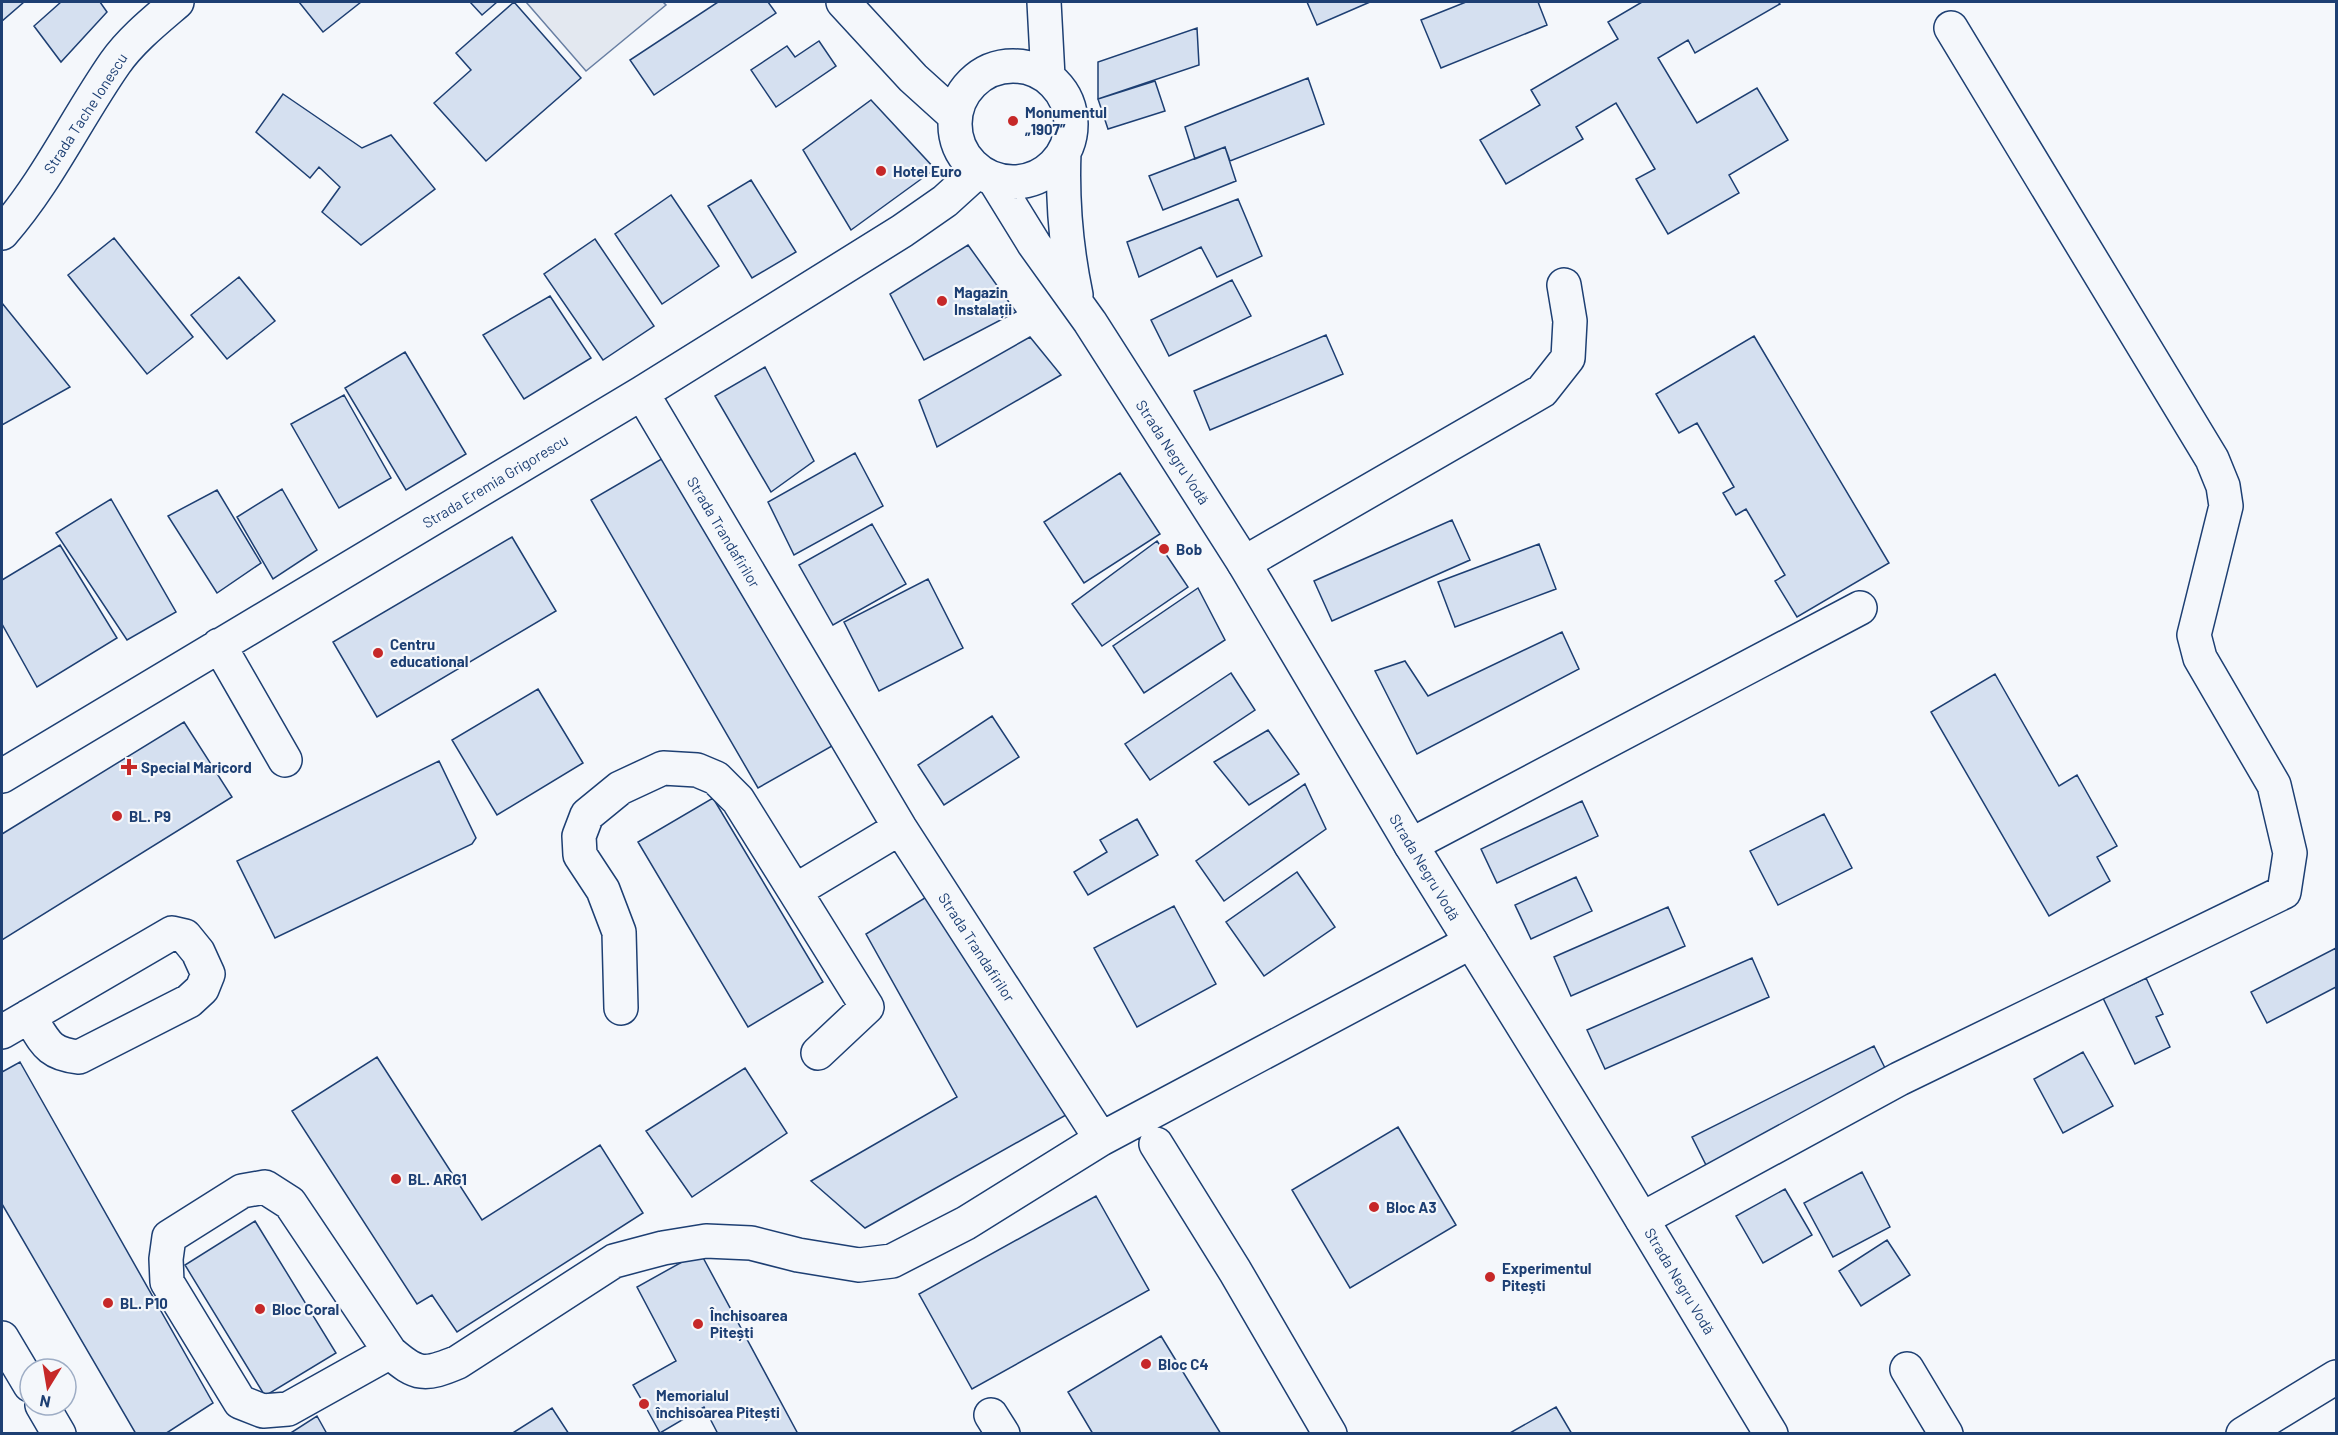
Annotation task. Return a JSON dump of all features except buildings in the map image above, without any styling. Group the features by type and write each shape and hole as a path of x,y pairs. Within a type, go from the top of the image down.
{"street":[{"name":"Strada Tache Ionescu","path":"2,233 24,208 116,61 154,21 177,2"},
{"path":"843,2 913,78 955,116"},
{"path":"1044,2 1048,77"},
{"path":"1642,1219 1899,1079 2284,892 2290,853 2274,785 2200,658 2194,635 2226,506 2223,486 2212,459 1951,28"},
{"path":"1010,66 1030,68 1048,77 1060,89 1068,104 1072,120 1070,137 1064,152 1054,165 1041,175 1026,181 1010,182 986,175 967,160 959,147 955,132 955,116 961,97 973,81 990,70 1010,66"},
{"name":"Strada Negru Vodă","path":"1064,152 1064,207 1068,256 1077,302"},
{"name":"Strada Negru Vodă","path":"986,175 1077,302 1244,563 1411,845 1642,1219 1771,1434"},
{"name":"Strada Eremia Grigorescu","path":"2,776 642,393 902,231 986,175"},
{"path":"1244,563 1542,391 1568,358 1570,321 1564,285"},
{"name":"Strada Trandafirilor","path":"642,393 900,828 1101,1139"},
{"path":"1411,845 1860,608"},
{"path":"219,645 285,760"},
{"path":"621,1008 619,932 603,891 580,855 579,836 587,814 620,788 663,768 697,770 716,778 738,800 867,1007 818,1053"},
{"path":"795,891 900,828"},
{"path":"2,1032 29,1016 172,933 185,936 198,952 208,974 202,989 189,1001 79,1057 66,1056 51,1050 29,1016"},
{"path":"390,1352 288,1409 263,1411 240,1402 167,1282 166,1259 169,1237 242,1191 265,1187 290,1203 390,1352 408,1368 433,1373 458,1362 614,1261 663,1248 706,1241 751,1243 798,1255 859,1266 892,1261 966,1223 1101,1139 1471,942"},
{"path":"1156,1144 1235,1271 1330,1434"},
{"path":"2,1338 18,1365"},
{"path":"1907,1369 1946,1434"},
{"path":"2243,1434 2337,1377"}],"shaded area":[{"path":"526,2 663,2 666,5 586,71"}],"place":[{"name":"Monumentul „1907”","path":"1013,121"},
{"name":"Hotel Euro","path":"881,171"},
{"name":"Magazin Instalații","path":"942,301"},
{"name":"Bob","path":"1164,549"},
{"name":"Centru educational","path":"378,653"},
{"name":"Special Maricord","path":"129,767"},
{"name":"BL. P9","path":"117,816"},
{"name":"BL. ARG1","path":"396,1179"},
{"name":"Bloc A3","path":"1374,1207"},
{"name":"Experimentul Pitești","path":"1490,1277"},
{"name":"BL. P10","path":"108,1303"},
{"name":"Bloc Coral","path":"260,1309"},
{"name":"Închisoarea Pitești","path":"698,1324"},
{"name":"Bloc C4","path":"1146,1364"},
{"name":"Memorialul închisoarea Pitești","path":"644,1404"}]}
